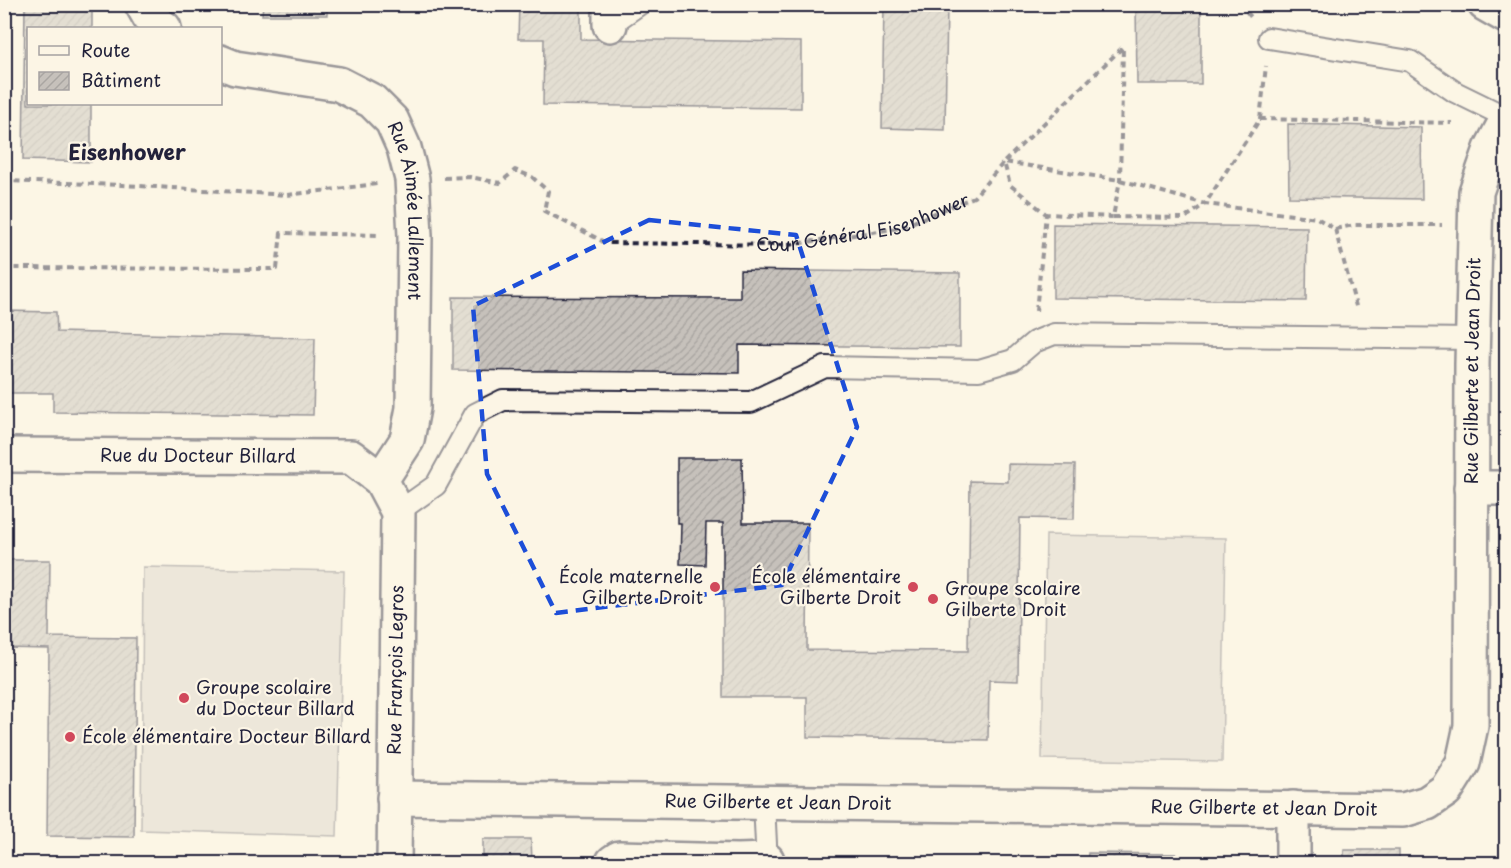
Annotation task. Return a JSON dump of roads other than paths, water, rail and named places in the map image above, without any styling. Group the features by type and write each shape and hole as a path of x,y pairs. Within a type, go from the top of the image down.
{"street":[{"path":"142,4 150,18 163,27"},
{"path":"1485,4 1506,16"},
{"name":"Rue Aimée Lallement","path":"222,63 235,68 339,84 372,100 392,121 404,148 412,179 415,236 413,408 407,440 381,480"},
{"name":"Rue Gilberte et Jean Droit","path":"394,798 1403,810 1427,803 1446,790 1463,762 1470,726 1472,339 1476,192 1491,149 1506,121"},
{"name":"Rue du Docteur Billard","path":"4,455 351,457 381,480"},
{"name":"Rue François Legros","path":"381,480 398,512 394,864"},
{"path":"1471,488 1506,488"},
{"path":"1293,808 1293,864"},
{"path":"614,864 613,862 619,858 767,862"}],"lane":[{"path":"610,15 640,4"},
{"path":"1269,38 1410,61 1455,92 1506,121"},
{"path":"398,512 436,485 475,414 503,400 751,402 825,367 979,370 1013,360 1034,342 1054,334 1472,339"},
{"path":"764,803 767,862"}],"place":[{"name":"École maternelle Gilberte Droit","path":"715,587"},
{"name":"École élémentaire Gilberte Droit","path":"913,587"},
{"name":"Groupe scolaire Gilberte Droit","path":"933,599"},
{"name":"Groupe scolaire du Docteur Billard","path":"184,698"},
{"name":"École élémentaire Docteur Billard","path":"70,737"}],"district":[{"name":"Eisenhower","path":"127,153"}]}
